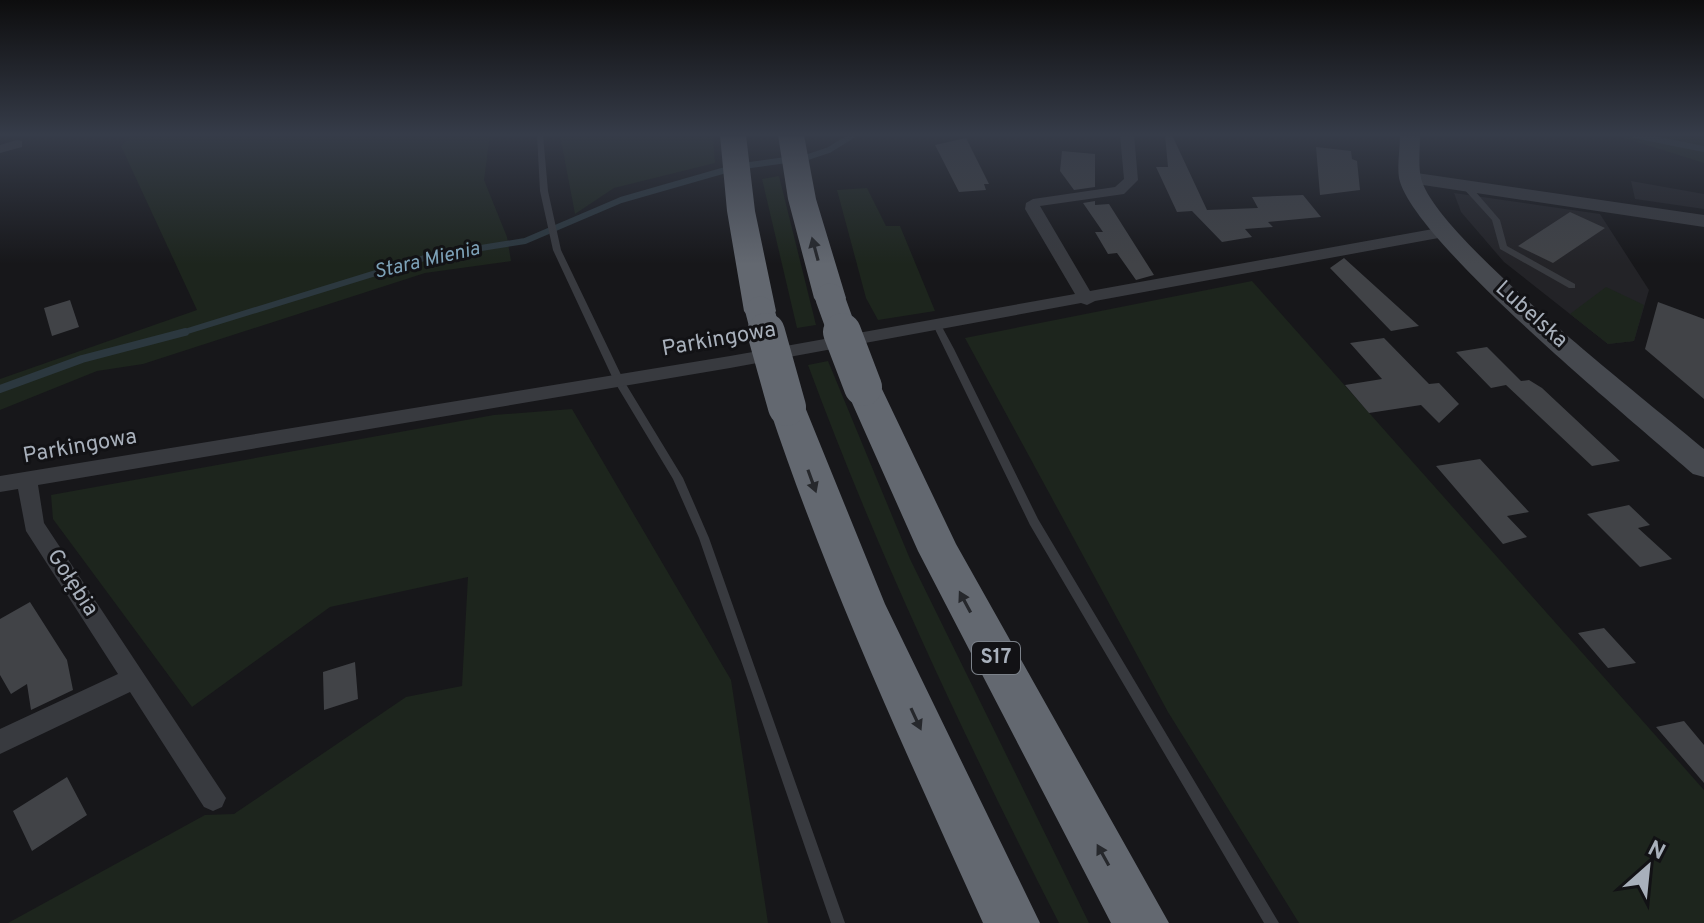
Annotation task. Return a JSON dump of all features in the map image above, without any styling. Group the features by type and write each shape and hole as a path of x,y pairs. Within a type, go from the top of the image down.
{"highway":[{"path":"738,178 760,311 812,481 866,613 1012,923"},
{"name":"S17","path":"798,178 830,298 863,387 945,563 1141,923"}],"main road":[{"name":"Lubelska","path":"1410,178 1444,232 1497,285 1704,466"}],"street":[{"path":"1087,300 1032,209 1033,203 1119,191 1131,178"},
{"path":"1411,178 1704,221"},
{"name":"Parkingowa","path":"0,484 1087,300 1444,232"},
{"name":"Gołębia","path":"27,480 34,525 213,798"},
{"path":"0,742 135,678"}],"lane":[{"path":"544,178 548,213 557,250 619,381 678,478 704,538 838,923"},
{"path":"1465,185 1496,220 1503,247 1572,286"},
{"path":"937,325 974,393 1005,468 1034,522 1272,923"}],"shaded area":[{"path":"136,178 484,178 507,237 511,261 425,273 143,364 97,371 0,410 0,379 197,310"},
{"path":"568,178 654,178 614,188 575,214"},
{"path":"780,178 816,325 797,328 762,179"},
{"path":"1631,181 1704,194 1704,209 1635,199"},
{"path":"867,188 886,226 900,226 935,311 878,320 866,298 837,190"},
{"path":"1454,193 1600,214 1649,290 1634,341 1608,344 1504,262 1461,212"},
{"path":"1252,281 1704,790 1704,923 1299,923 1168,712 965,338"},
{"path":"1606,287 1644,305 1634,341 1608,344 1570,314"},
{"path":"828,361 910,559 1089,923 1059,923 957,717 864,508 808,365"},
{"path":"572,409 731,680 768,923 8,923 205,815 234,814 406,697 462,686 468,577 330,607 192,707 53,519 51,495 494,415"}],"building":[{"path":"952,178 986,178 989,184 984,184 986,190 959,192"},
{"path":"1065,178 1095,178 1095,187 1074,190"},
{"path":"1161,178 1192,178 1207,210 1258,208 1252,197 1303,195 1321,217 1268,222 1273,227 1245,229 1252,237 1222,242 1192,211 1177,212"},
{"path":"1319,178 1359,178 1360,190 1320,195"},
{"path":"1095,201 1095,205 1109,204 1154,275 1136,280 1117,253 1108,254 1095,232 1103,232 1083,203"},
{"path":"1570,212 1605,228 1553,263 1518,246"},
{"path":"1344,258 1419,326 1391,331 1330,268"},
{"path":"70,300 79,327 52,336 44,308"},
{"path":"1658,302 1704,319 1704,399 1645,349"},
{"path":"1384,338 1429,384 1439,383 1459,404 1439,423 1421,405 1369,413 1345,385 1382,379 1350,343"},
{"path":"1487,347 1521,381 1529,380 1542,388 1620,461 1592,466 1506,385 1491,388 1456,352"},
{"path":"1480,459 1529,512 1507,516 1527,537 1503,544 1436,466"},
{"path":"1629,505 1650,525 1638,528 1672,559 1640,567 1587,514"},
{"path":"30,602 67,660 73,690 31,710 27,684 11,694 0,675 0,619"},
{"path":"1604,628 1636,663 1608,668 1578,633"},
{"path":"355,662 358,699 324,710 323,672"},
{"path":"1684,721 1704,745 1704,783 1656,727"},
{"path":"67,777 87,815 32,851 13,811"}],"waterway":[{"name":"Stara Mienia","path":"182,333 431,256 525,241 621,200 697,178"},
{"name":"Stara Mienia","path":"0,389 82,359 182,333"}]}
